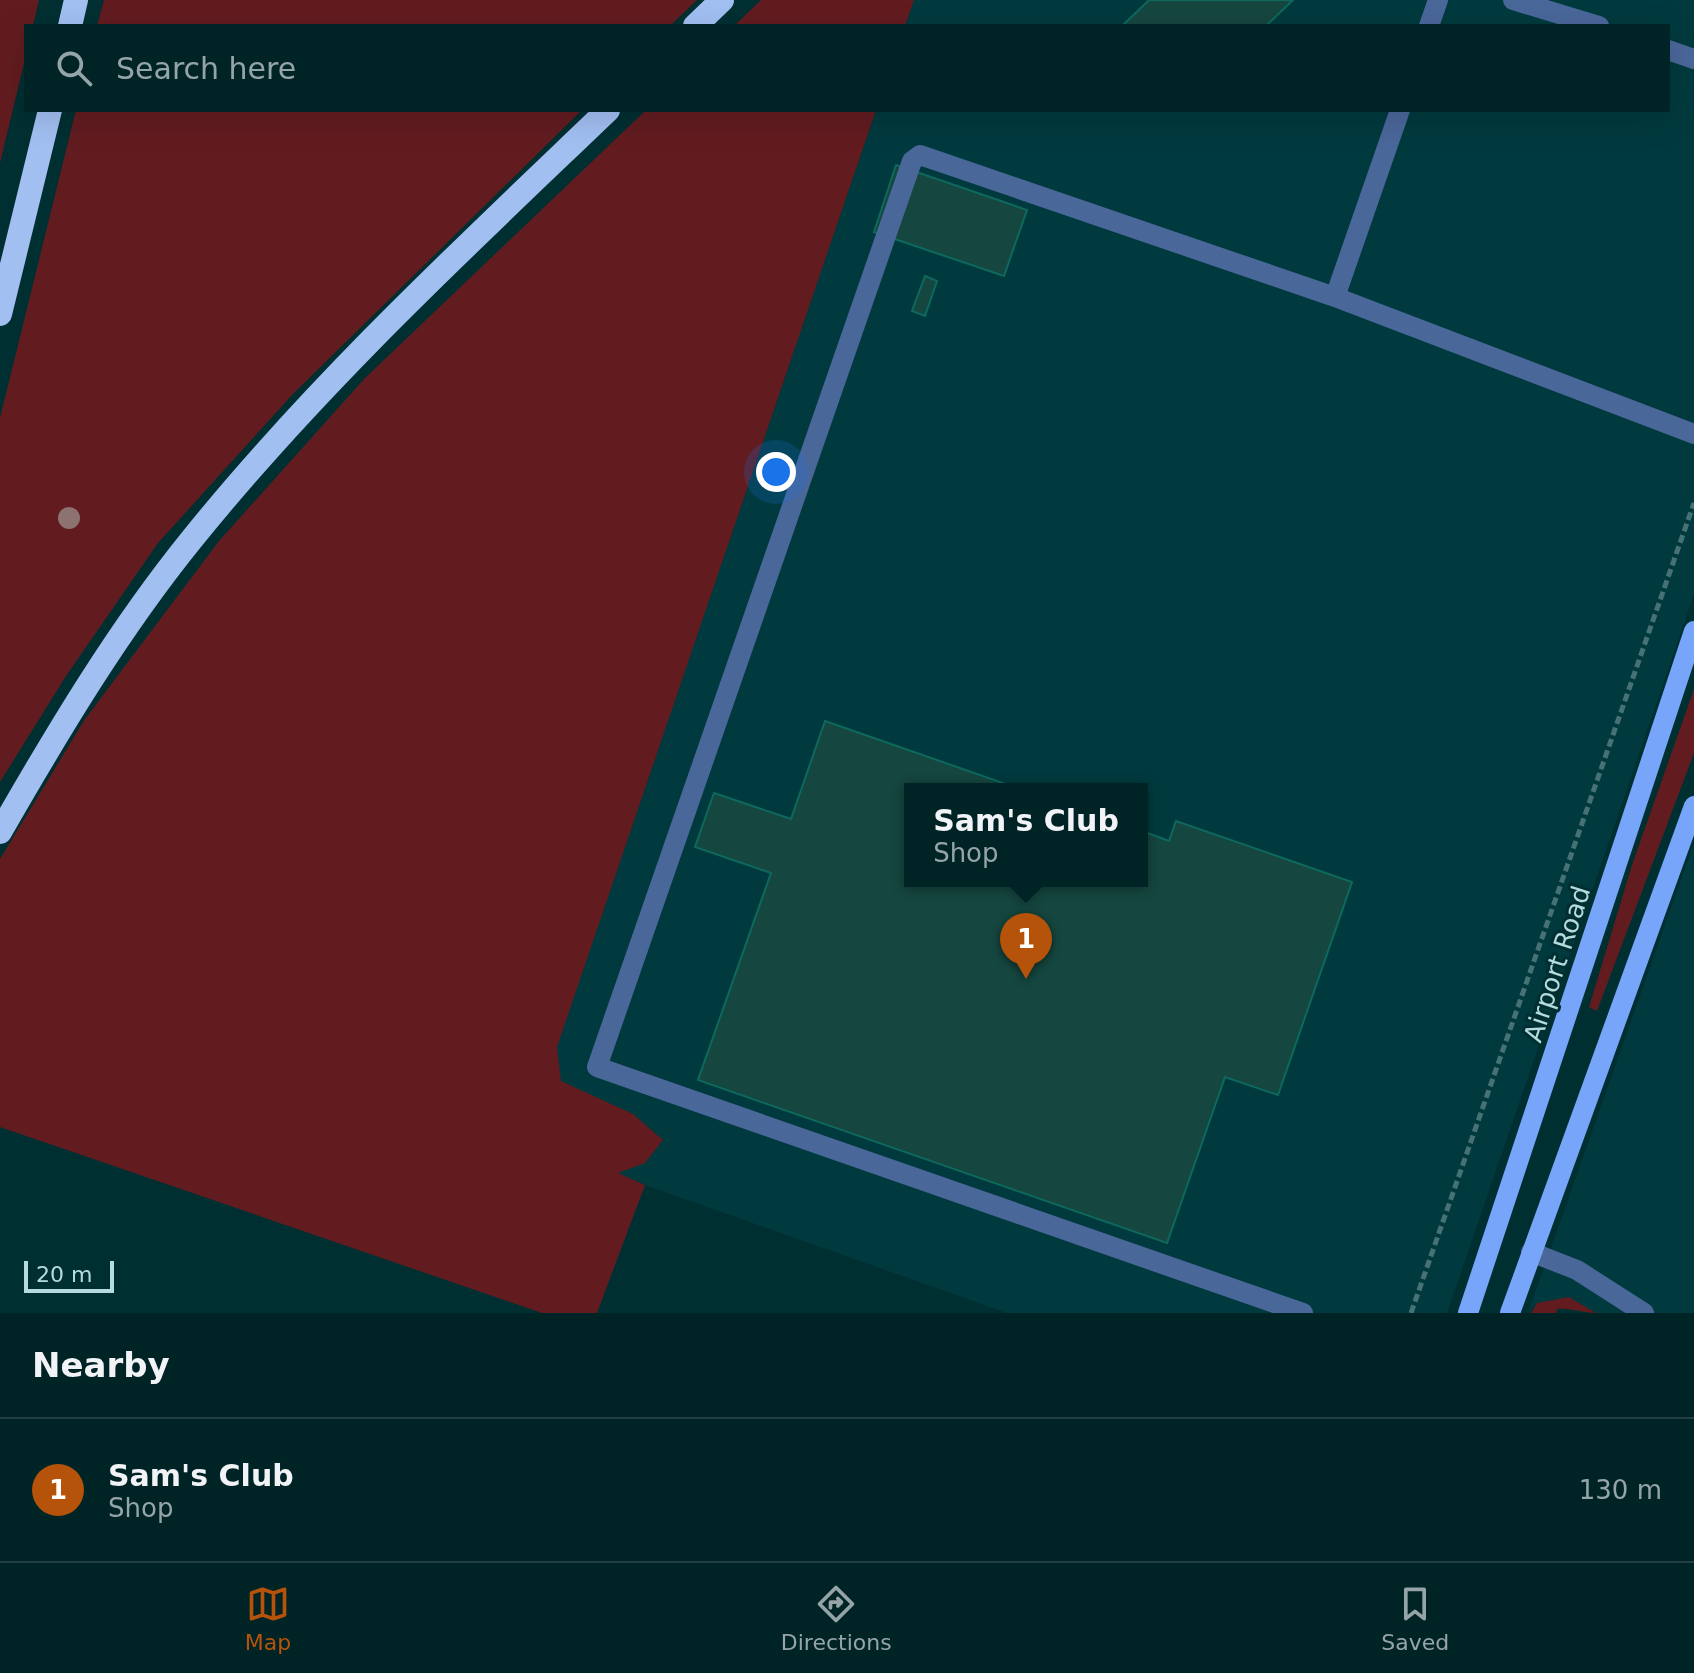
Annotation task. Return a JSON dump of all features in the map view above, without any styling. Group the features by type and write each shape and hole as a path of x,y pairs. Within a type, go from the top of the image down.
{"highway":[{"path":"70,24 76,0"},
{"path":"697,24 722,0"},
{"path":"0,314 50,112"},
{"path":"0,832 112,650 191,540 266,454 416,294 606,112"}],"main road":[{"name":"Airport Road","path":"1468,1313 1694,631"},
{"path":"1510,1313 1694,806"}],"lane":[{"path":"1430,24 1438,0"},
{"path":"1513,0 1592,24"},
{"path":"1670,51 1694,59"},
{"path":"1335,297 1399,112"},
{"path":"1303,1313 597,1067 912,161 918,155 1335,297 1694,434"},
{"path":"1531,1252 1577,1270 1644,1313"}],"path":[{"path":"1411,1313 1694,503"}],"shaded area":[{"path":"0,0 39,0 33,24 24,24 24,63 0,163"},
{"path":"104,0 697,0 672,24 98,24"},
{"path":"761,0 914,0 906,24 736,24"},
{"path":"914,0 1694,0 1694,594 1447,1313 1007,1313 645,1185 526,1136 875,112 1670,112 1670,24 906,24"},
{"path":"76,112 580,112 292,395 158,543 66,676 0,782 0,418"},
{"path":"644,112 875,112 557,1047 561,1081 633,1114 663,1140 645,1163 618,1173 645,1185 597,1313 542,1313 0,1127 0,859 85,719 219,541 364,379"},
{"path":"1694,689 1694,753 1597,1011 1589,1007 1632,865"},
{"path":"1694,843 1694,1313 1596,1313 1569,1297 1537,1303 1528,1313"},
{"path":"1569,1297 1596,1313 1557,1309 1556,1313 1531,1313 1537,1303"}],"building":[{"path":"1149,0 1293,0 1268,24 1124,24"},
{"path":"896,165 1027,210 1004,276 874,232"},
{"path":"925,276 937,281 925,316 912,311"},
{"path":"825,721 1003,783 904,783 904,887 1148,887 1148,833 1169,841 1176,821 1352,882 1278,1095 1225,1077 1167,1243 698,1080 771,873 695,847 714,793 791,819"}],"place":[{"name":"Sam's Club","path":"1026,979"}]}
